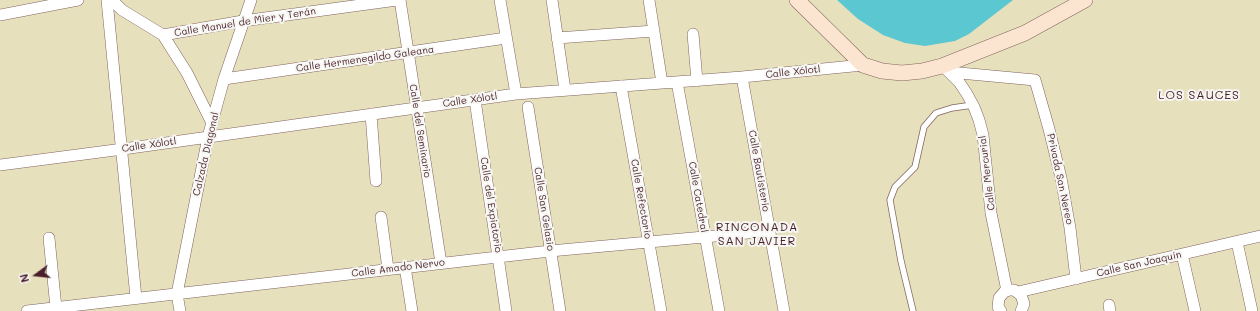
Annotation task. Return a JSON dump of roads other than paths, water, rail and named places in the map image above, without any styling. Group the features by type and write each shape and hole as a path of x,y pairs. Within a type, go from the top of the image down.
{"street":[{"path":"0,15 78,0"},
{"path":"107,0 136,298"},
{"path":"112,0 122,10 163,35 187,73 212,123"},
{"name":"Calzada Diagonal","path":"180,311 177,294 208,137 224,79 250,0"},
{"name":"Calle Manuel de Mier y Terán","path":"163,35 243,21 398,0"},
{"name":"Calle del Seminario","path":"398,0 408,53 441,263"},
{"path":"500,0 516,94"},
{"path":"552,0 565,90"},
{"path":"649,0 662,83"},
{"path":"797,0 863,65"},
{"name":"Calle Xólotl","path":"0,165 516,94 697,81 863,65 882,71 902,72 945,69 1025,33 1086,0"},
{"path":"558,38 654,31"},
{"path":"694,34 697,81"},
{"name":"Calle Hermenegildo Galeana","path":"224,79 506,38"},
{"name":"Privada San Nereo","path":"945,69 1036,80 1050,129 1061,178 1070,228 1076,279"},
{"name":"Calle Mercurial","path":"945,69 963,88 973,105 979,120 983,135 991,213 1013,291 1023,299 1024,304 1021,311"},
{"name":"Calle Bautisterio","path":"742,77 784,311"},
{"name":"Calle Catedral","path":"677,82 719,311"},
{"name":"Calle Refectorio","path":"621,86 661,311"},
{"name":"Calle del Expiatorio","path":"475,100 506,311"},
{"name":"Calle San Gelasio","path":"528,107 560,311"},
{"path":"371,114 376,181"},
{"path":"381,217 388,269"},
{"name":"Calle Amado Nervo","path":"27,311 498,256 770,231"},
{"name":"Calle San Joaquín","path":"1013,291 1076,279 1260,236"},
{"path":"49,238 56,308"},
{"path":"1237,242 1252,311"},
{"path":"1182,254 1195,311"},
{"path":"405,267 412,311"},
{"path":"1001,311 998,302 999,298 1002,294 1013,291"}],"lane":[{"path":"913,311 901,260 890,200 895,187 915,167 924,127 936,113 952,108 973,105"}],"water":[{"path":"837,0 1013,0 969,34 955,41 925,46 905,43 883,35 858,19"}],"district":[{"name":"LOS SAUCES","path":"1199,95"},
{"name":"RINCONADA SAN JAVIER","path":"757,234"}]}
